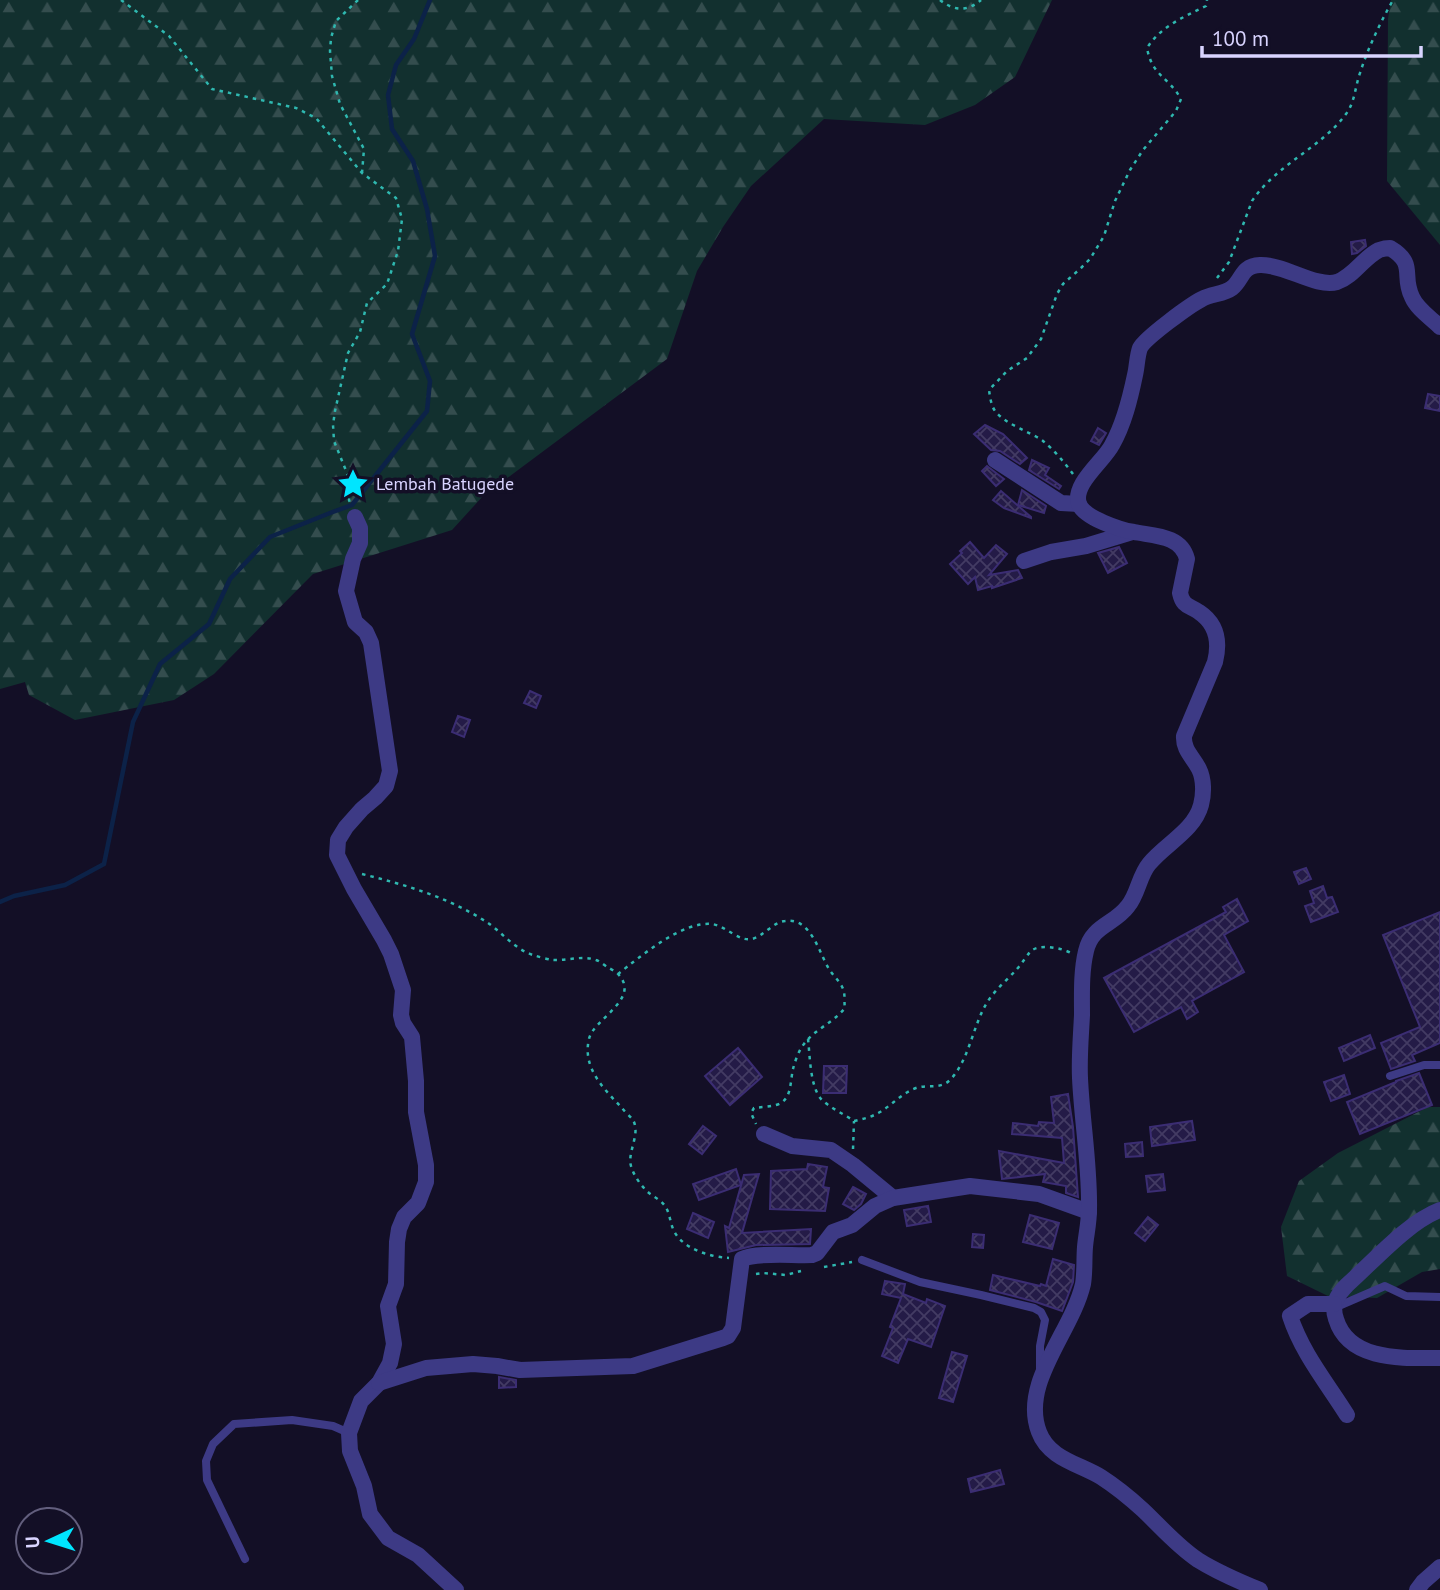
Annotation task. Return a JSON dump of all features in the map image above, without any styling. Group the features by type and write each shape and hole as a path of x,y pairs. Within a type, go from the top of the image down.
{"street":[{"path":"1259,1590 1196,1558 1175,1542 1141,1508 1101,1477 1063,1459 1048,1448 1035,1421 1035,1394 1040,1378 1073,1315 1083,1284 1089,1212 1080,1078 1083,970 1086,951 1090,939 1099,928 1129,906 1148,865 1193,821 1201,806 1201,775 1185,749 1184,736 1218,650 1214,627 1206,617 1188,608 1181,598 1187,559 1179,545 1169,539 1132,532 1090,516 1079,504 1079,497 1081,485 1112,446 1128,406 1140,348 1153,334 1203,298 1233,287 1245,270 1256,265 1284,269 1323,283 1335,283 1379,250 1390,248 1400,253 1407,263 1413,301 1440,327"},
{"path":"995,460 1061,503 1079,504"},
{"path":"355,517 360,528 360,543 353,559 346,591 355,622 366,632 371,643 390,771 386,786 362,809 338,840 337,855 391,954 403,990 401,1015 412,1037 416,1112 426,1165 426,1182 418,1203 404,1217 399,1229 396,1284 388,1306 394,1344 390,1363 379,1383 361,1401 349,1433 350,1451 364,1486 370,1514 388,1538 418,1555 456,1590"},
{"path":"1024,561 1132,532"},
{"path":"764,1134 792,1146 831,1150 893,1198"},
{"path":"379,1383 426,1368 473,1364 520,1370 633,1366 723,1338 733,1328 742,1259 817,1253 833,1232 852,1225 875,1206 893,1198 970,1186 1039,1194 1089,1212"},
{"path":"1440,1210 1410,1227 1339,1294 1334,1306 1338,1325 1348,1339 1360,1348 1395,1358 1440,1358"},
{"path":"1334,1306 1308,1304 1290,1316 1297,1337 1348,1415"},
{"path":"1417,1590 1440,1567"}],"lane":[{"path":"1390,1076 1424,1065 1440,1065"},
{"path":"862,1260 920,1282 1034,1308 1041,1312 1045,1320 1040,1346 1040,1378"},
{"path":"1334,1306 1385,1286 1406,1296 1440,1297"},
{"path":"245,1559 207,1480 206,1461 213,1444 234,1424 292,1420 333,1426 349,1433"}],"path":[{"path":"121,0 169,36 212,89 296,108 316,118 362,173 396,198 402,219 398,251 387,284 367,303 360,332 348,353 335,411 334,441 351,484 349,500"},
{"path":"358,0 336,21 330,51 332,76 340,104 365,149 362,173"},
{"path":"940,0 952,8 965,8 978,4 981,0"},
{"path":"1081,485 1050,447 1039,438 1016,427 996,411 989,390 1007,371 1027,358 1041,339 1063,284 1090,259 1104,236 1115,201 1130,170 1176,111 1181,99 1175,88 1155,71 1147,48 1153,38 1173,23 1206,6 1207,0"},
{"path":"1203,298 1229,262 1258,192 1277,173 1334,128 1348,112 1381,20 1393,0"},
{"path":"345,871 419,890 458,905 532,955 554,960 596,960 618,974 623,983 624,994 595,1028 589,1038 588,1049 595,1078 633,1121 635,1131 630,1164 637,1179 666,1207 674,1231 685,1244 716,1257 742,1259"},
{"path":"618,974 657,944 695,925 713,924 748,939 755,938 786,920 798,922 813,937 829,970 843,988 845,1008 801,1047 786,1100 778,1105 754,1108 751,1113 755,1124 764,1134"},
{"path":"808,1039 814,1086 820,1098 854,1121 878,1114 917,1088 942,1086 951,1079 964,1057 988,1001 1035,948 1064,949 1074,954 1083,970"},
{"path":"853,1165 854,1121"}],"green space":[{"path":"0,0 1052,0 1015,77 975,105 925,125 824,119 751,186 723,227 697,271 667,359 483,496 452,530 313,574 214,674 174,700 75,720 29,695 25,682 0,689"},
{"path":"1391,0 1440,0 1440,245 1387,181 1388,19"},
{"path":"1428,1107 1440,1107 1440,1269 1422,1272 1377,1298 1328,1296 1287,1276 1281,1227 1299,1181 1338,1153"}],"building":[{"path":"1365,240 1366,246 1352,254 1351,242"},
{"path":"1428,394 1440,396 1440,411 1425,408"},
{"path":"985,425 1003,434 1027,458 1020,464 1000,451 991,450 974,434"},
{"path":"1098,428 1106,433 1099,445 1091,441"},
{"path":"1032,460 1049,468 1045,475 1061,486 1059,489 1029,470"},
{"path":"987,466 1004,479 996,486 982,471"},
{"path":"1022,490 1046,506 1044,513 1018,505"},
{"path":"1001,491 1031,518 1004,508 993,500"},
{"path":"970,542 984,558 996,545 1007,554 989,575 1018,570 1022,578 978,590 975,577 968,584 950,564"},
{"path":"1119,547 1127,563 1108,573 1098,553"},
{"path":"530,691 541,696 536,708 524,703"},
{"path":"458,716 470,720 464,737 452,732"},
{"path":"1306,868 1311,879 1299,884 1294,872"},
{"path":"1323,886 1327,898 1332,897 1338,912 1311,922 1305,906 1314,903 1310,891"},
{"path":"1237,899 1248,921 1224,935 1244,972 1192,1001 1198,1012 1187,1019 1181,1007 1134,1032 1104,978 1226,912 1223,907"},
{"path":"1440,912 1440,1043 1412,1055 1415,1061 1391,1069 1381,1043 1420,1027 1383,935"},
{"path":"1370,1035 1375,1048 1344,1061 1339,1048"},
{"path":"738,1048 762,1077 730,1105 705,1076"},
{"path":"824,1066 847,1066 846,1093 823,1093"},
{"path":"1419,1073 1432,1105 1360,1134 1347,1102"},
{"path":"1344,1075 1350,1094 1331,1101 1324,1082"},
{"path":"1068,1094 1078,1197 1066,1193 1066,1186 1043,1182 1045,1174 1002,1179 999,1151 1064,1163 1062,1138 1012,1134 1013,1123 1038,1126 1039,1122 1054,1123 1051,1097"},
{"path":"1192,1121 1195,1140 1152,1146 1150,1127"},
{"path":"703,1126 716,1136 702,1154 689,1144"},
{"path":"1142,1142 1143,1156 1126,1157 1125,1144"},
{"path":"808,1164 827,1167 823,1187 829,1188 825,1211 770,1209 771,1171 807,1169"},
{"path":"736,1169 741,1185 699,1200 693,1184"},
{"path":"759,1174 742,1233 811,1229 810,1244 756,1245 728,1252 725,1226 729,1228 744,1175"},
{"path":"1163,1174 1165,1190 1148,1192 1146,1176"},
{"path":"853,1187 866,1194 854,1210 843,1204"},
{"path":"928,1206 931,1222 907,1226 904,1210"},
{"path":"693,1213 714,1222 708,1238 687,1229"},
{"path":"1030,1215 1059,1223 1052,1249 1023,1242"},
{"path":"1148,1217 1158,1225 1145,1241 1135,1233"},
{"path":"973,1234 984,1235 983,1248 972,1247"},
{"path":"1053,1259 1074,1265 1073,1282 1062,1311 990,1290 993,1275 1046,1286"},
{"path":"885,1281 905,1284 903,1294 926,1303 927,1299 945,1306 931,1347 908,1339 898,1363 882,1356 901,1298 882,1294"},
{"path":"952,1352 967,1356 953,1402 939,1398"},
{"path":"499,1377 516,1380 516,1387 499,1388"},
{"path":"1000,1470 1004,1484 971,1492 968,1479"}],"waterway":[{"path":"0,902 14,896 65,885 104,864 133,722 160,664 209,624 230,579 270,537 352,505 427,411 430,381 412,334 435,256 427,209 413,161 392,129 388,95 396,65 414,39 430,0"}],"place":[{"name":"Lembah Batugede","path":"353,484"}]}
